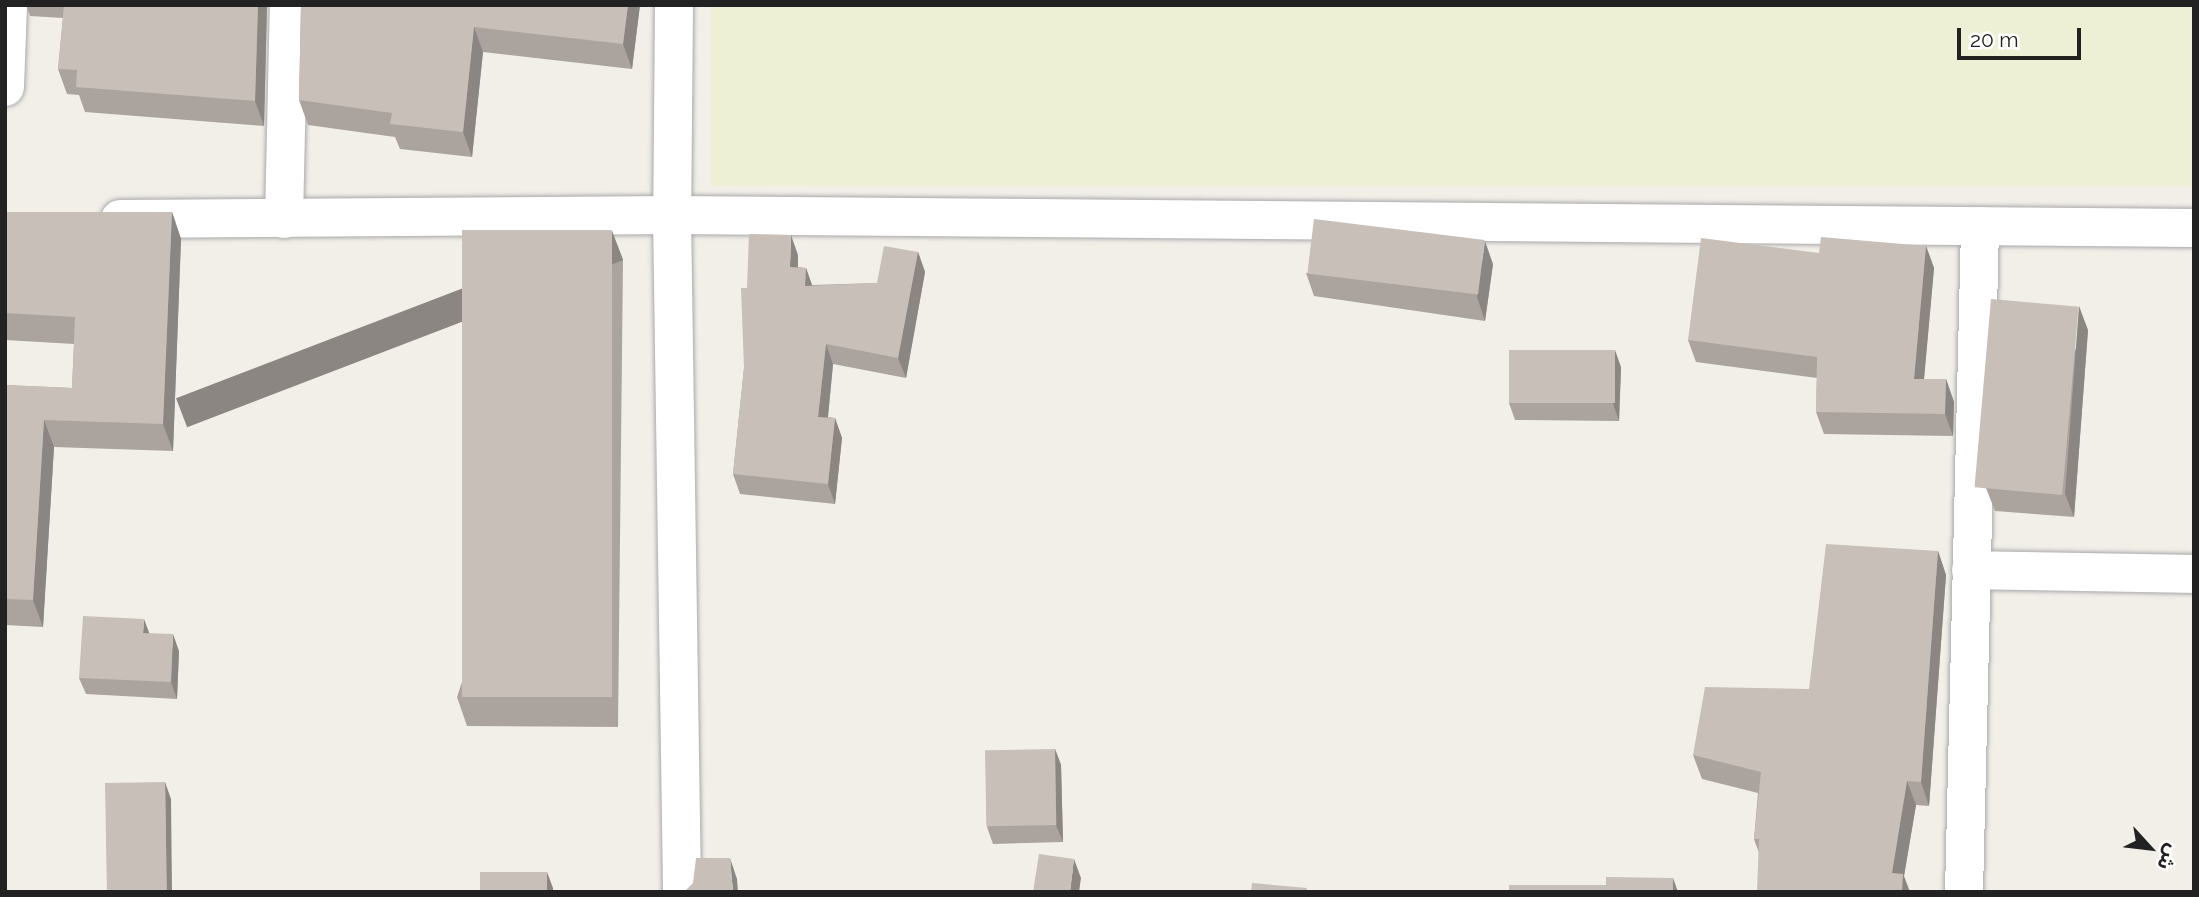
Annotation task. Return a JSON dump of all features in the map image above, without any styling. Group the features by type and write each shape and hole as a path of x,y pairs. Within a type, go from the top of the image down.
{"street":[{"path":"5,87 8,5"},
{"path":"284,219 289,5"},
{"path":"674,5 672,215 682,892"},
{"path":"89,219 672,215 2194,229"},
{"path":"1965,892 1980,226"},
{"path":"1971,570 2194,574"}],"green space":[{"path":"711,5 2194,5 2194,186 711,186"}],"building":[{"path":"64,5 258,5 255,101 76,87 77,70 58,69"},
{"path":"301,5 628,5 623,44 474,27 463,132 390,124 392,113 299,100"},
{"path":"5,212 172,212 163,424 44,420 33,600 5,599 5,385 72,388 75,317 5,313"},
{"path":"1314,219 1485,240 1478,295 1307,274"},
{"path":"462,230 612,230 612,697 462,697"},
{"path":"749,234 791,235 790,267 806,268 805,286 877,283 884,246 918,252 898,358 826,344 818,417 835,418 828,484 733,474 744,368 741,288 747,288"},
{"path":"1821,237 1926,246 1914,379 1946,379 1945,414 1816,412 1817,357 1688,340 1701,238 1819,253"},
{"path":"1991,299 2079,307 2062,495 1975,487"},
{"path":"1509,350 1615,350 1615,403 1509,403"},
{"path":"1826,544 1938,551 1921,782 1907,781 1892,873 1903,874 1902,892 1757,892 1759,839 1754,839 1761,772 1693,755 1705,687 1809,689"},
{"path":"83,616 144,619 143,633 173,634 171,682 79,678"},
{"path":"1055,749 1056,825 986,826 985,750"},
{"path":"165,782 167,892 107,892 105,783"},
{"path":"1039,854 1074,859 1070,892 1033,892"},
{"path":"696,858 730,858 733,892 666,892 685,891 693,883"},
{"path":"480,872 547,872 547,892 480,892"},
{"path":"1606,877 1673,878 1673,892 1509,892 1509,885 1606,885"},
{"path":"1252,883 1307,888 1306,892 1251,892"}]}
